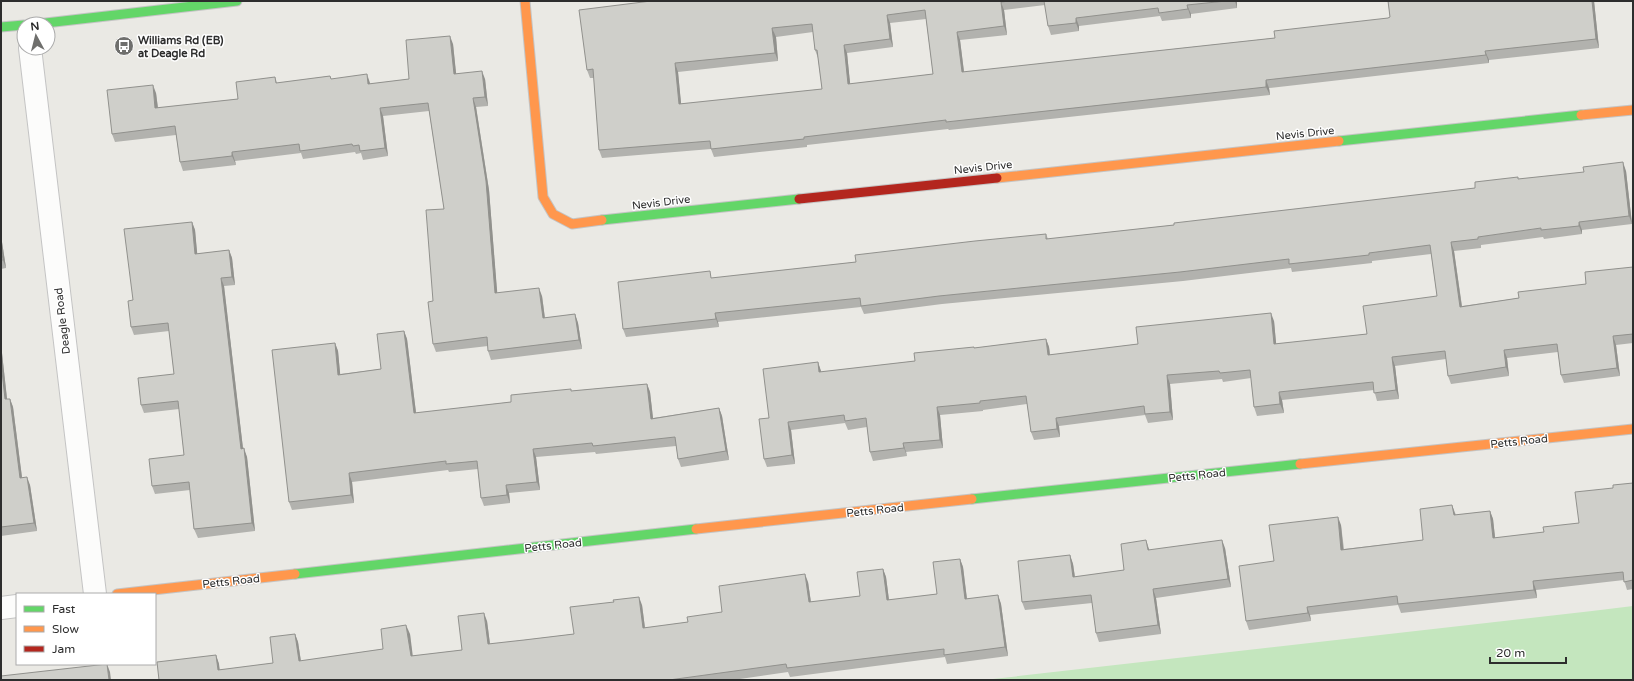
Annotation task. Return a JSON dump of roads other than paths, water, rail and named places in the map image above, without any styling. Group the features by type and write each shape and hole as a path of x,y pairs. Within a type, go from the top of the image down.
{"street":[{"path":"56,22 237,1"},
{"name":"Nevis Drive","path":"525,1 544,197 553,214 572,224 718,207 1633,110"},
{"path":"1,27 16,26"},
{"name":"Deagle Road","path":"31,56 95,593"},
{"name":"Petts Road","path":"125,593 738,524 1633,429"},
{"path":"1,608 16,606"}],"place":[{"name":"Williams Rd (EB) at Deagle Rd","path":"124,46"}]}
